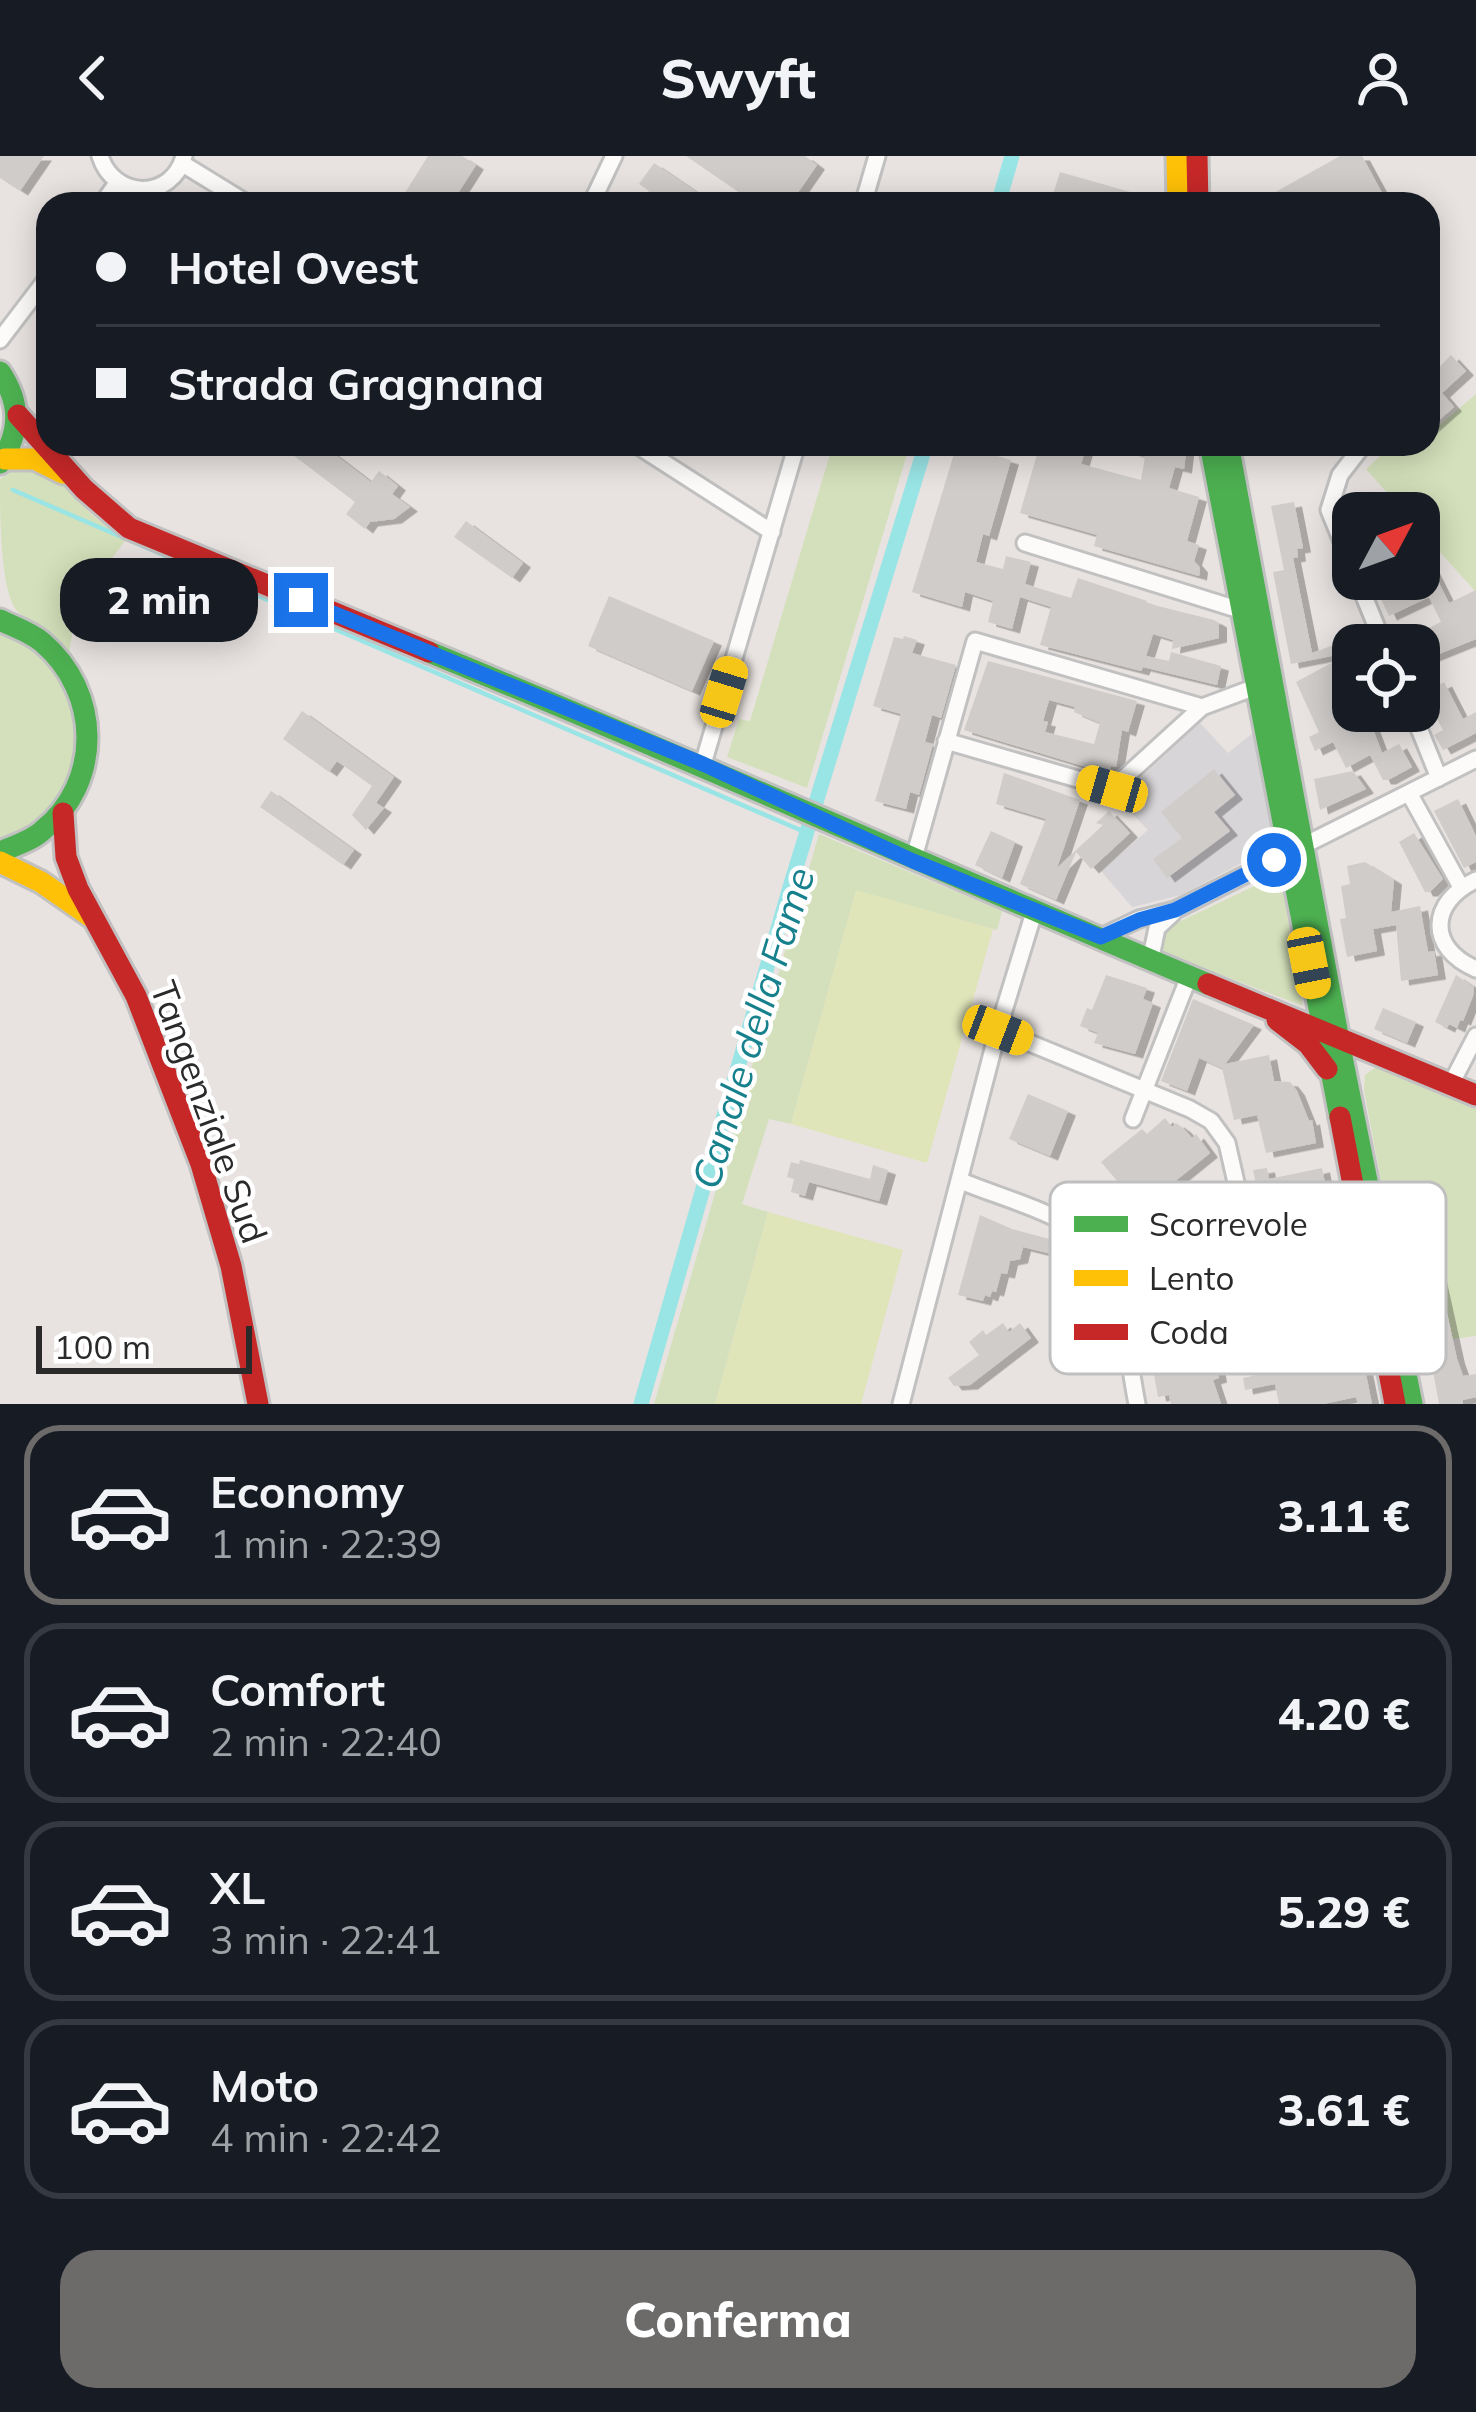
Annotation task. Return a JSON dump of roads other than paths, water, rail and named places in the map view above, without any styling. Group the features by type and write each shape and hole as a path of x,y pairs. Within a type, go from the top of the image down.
{"main road":[{"path":"1178,156 1178,192"},
{"path":"1197,156 1198,192"},
{"path":"0,372 14,394 18,415 15,438 2,461"},
{"path":"18,415 36,437"},
{"path":"52,456 99,508 129,528 703,764 913,861 1476,1095"},
{"path":"1212,456 1296,849"},
{"path":"1230,456 1330,1034 1348,1086 1367,1182"},
{"path":"2,461 35,459 68,476"},
{"path":"0,600 9,623 48,645 72,674 87,708 90,745 82,781 63,813 42,833 0,853"},
{"name":"Tangenziale Sud","path":"63,813 66,857 136,997 201,1164 236,1286 258,1404"},
{"name":"Tangenziale Sud","path":"0,862 41,882 95,919"},
{"path":"1247,998 1308,1044 1329,1072"},
{"path":"1330,1034 1329,1072 1351,1182"},
{"path":"1348,1086 1364,1064 1384,1056"},
{"path":"1389,1374 1395,1404"},
{"path":"1406,1374 1412,1404"}],"street":[{"path":"100,156 117,183 142,191 166,184 184,160 231,192"},
{"path":"597,192 614,156"},
{"path":"866,192 877,156"},
{"path":"110,192 117,183"},
{"path":"0,340 36,294"},
{"path":"654,456 772,532"},
{"path":"703,764 794,456"},
{"path":"1334,492 1355,456"},
{"path":"1025,543 1243,611"},
{"path":"913,861 975,641 1202,706"},
{"path":"946,741 1112,789 1202,706 1258,686"},
{"path":"1420,732 1439,778"},
{"path":"1101,937 1175,910 1476,760"},
{"path":"1409,793 1469,883 1443,913 1441,942 1457,961 1476,968"},
{"path":"901,1404 998,1030 1035,909"},
{"path":"1150,957 1157,928 1175,910"},
{"path":"1133,1119 1190,974"},
{"path":"998,1030 1202,1115 1227,1143 1236,1182"},
{"path":"1450,1084 1476,1036"},
{"path":"961,1181 1050,1217"},
{"path":"1131,1374 1137,1404"}],"waterway":[{"name":"Canale della Fame","path":"1002,192 1012,156"},
{"name":"Canale della Fame","path":"641,1404 790,887 922,456"},
{"path":"13,490 807,833"}]}
